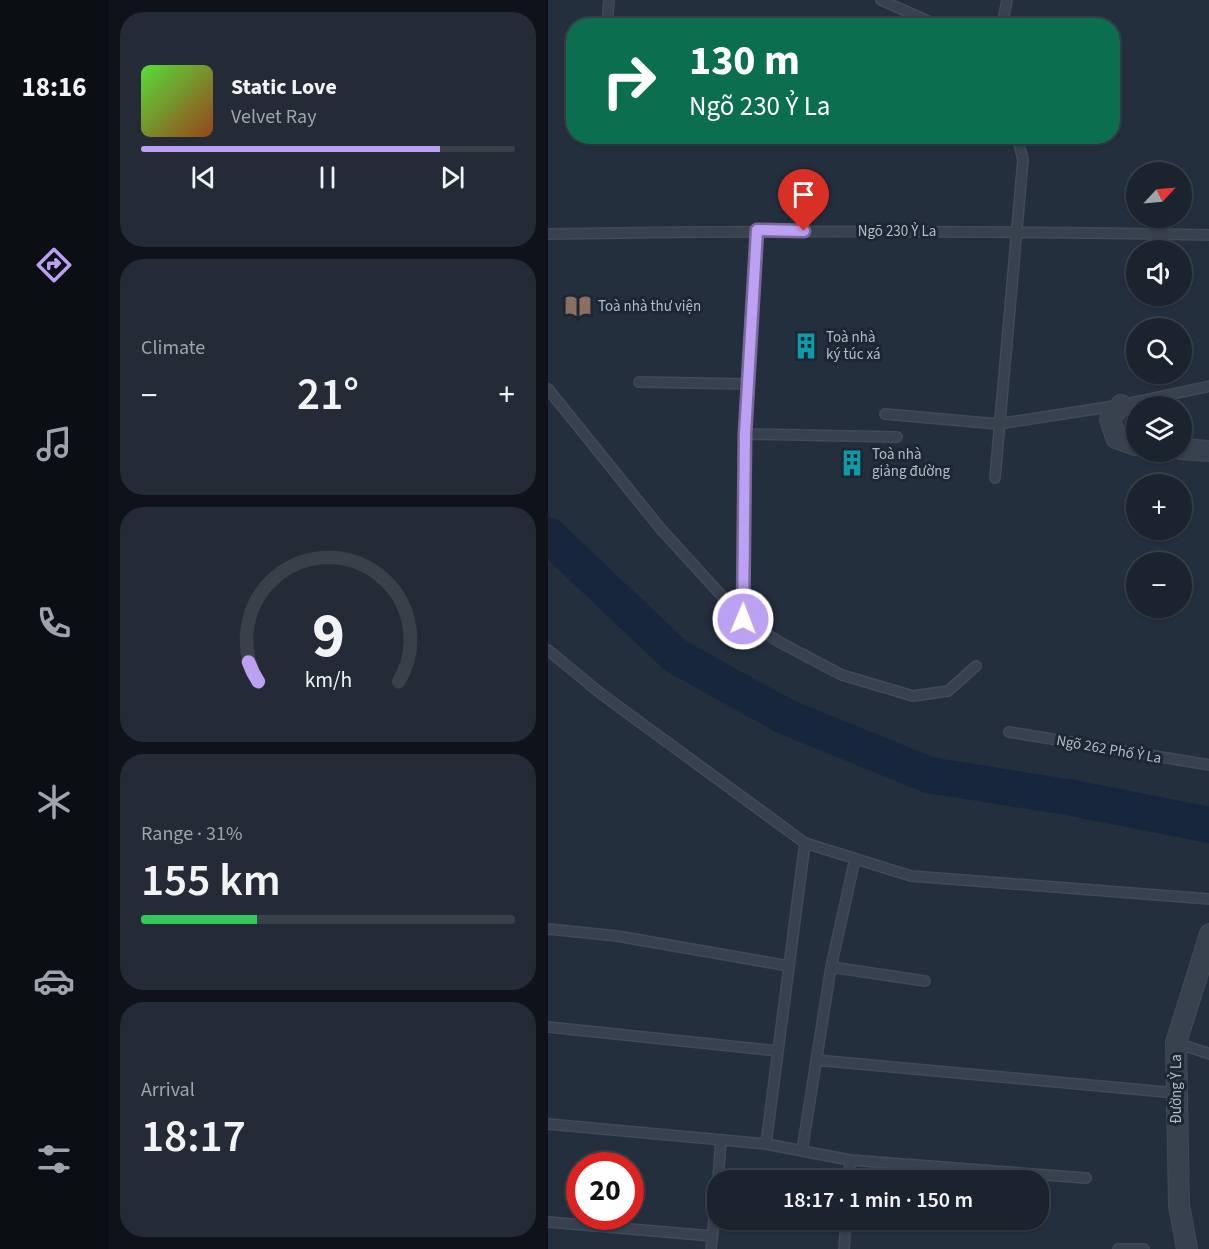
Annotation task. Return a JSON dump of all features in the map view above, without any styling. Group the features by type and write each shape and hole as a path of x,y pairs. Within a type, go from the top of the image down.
{"street":[{"path":"1121,405 1110,419 1116,438 1126,442"},
{"path":"1192,449 1210,451"},
{"name":"Đường Ỷ La","path":"1187,1249 1179,1205 1176,1042 1210,934"}],"lane":[{"path":"608,18 609,0"},
{"path":"881,0 921,18"},
{"path":"1004,18 1007,0"},
{"path":"995,478 1023,160 1019,144"},
{"path":"743,619 745,434 757,230"},
{"name":"Ngõ 230 Ỷ La","path":"548,234 757,230 1016,231 1210,235"},
{"path":"639,382 748,384"},
{"path":"885,414 998,424 1121,405 1210,386"},
{"path":"548,389 660,528 743,619 781,643 842,675 913,696 948,691 976,666"},
{"path":"745,434 897,437"},
{"path":"548,650 600,693 805,843 911,876 1210,899"},
{"name":"Ngõ 262 Phố Ỷ La","path":"1009,732 1210,765"},
{"path":"766,1144 805,843"},
{"path":"802,1151 831,967 856,859"},
{"path":"548,929 617,936 788,966"},
{"path":"831,967 925,981"},
{"path":"548,1027 778,1051"},
{"path":"1176,1042 1210,1054"},
{"path":"816,1060 1176,1093"},
{"path":"548,1124 766,1144 850,1160 1086,1178"},
{"path":"719,1170 721,1140"},
{"path":"850,1160 850,1170"},
{"path":"548,1222 712,1236"},
{"path":"711,1249 713,1230"},
{"path":"844,1249 845,1230"},
{"path":"1118,1249 1144,1249"}],"waterway":[{"path":"548,535 676,656 786,717 929,775 1067,797 1210,825"}],"place":[{"name":"Toà nhà thư viện","path":"578,306"},
{"name":"Toà nhà ký túc xá","path":"806,346"},
{"name":"Toà nhà giảng đường","path":"852,463"}],"route":[{"path":"743,619 745,434 757,230 804,231"}]}
